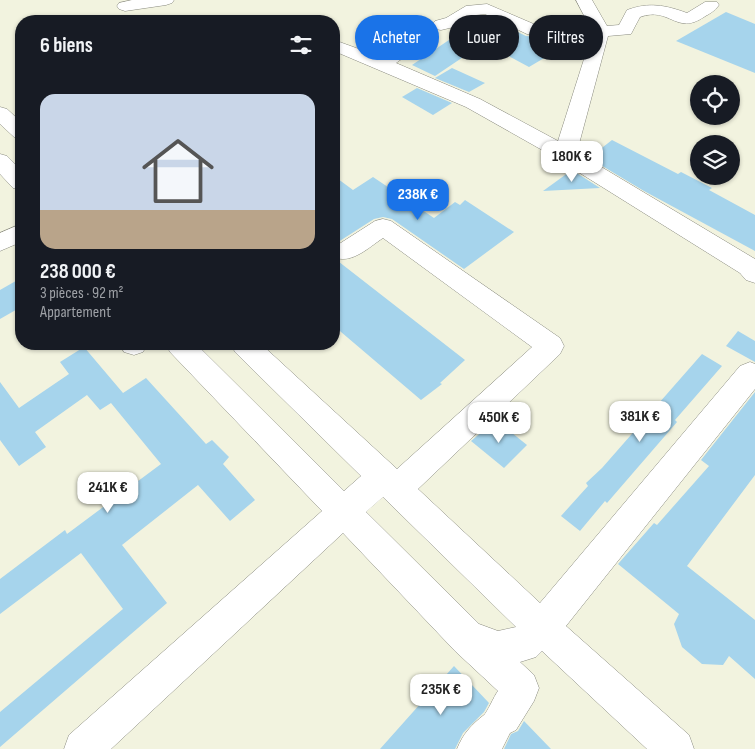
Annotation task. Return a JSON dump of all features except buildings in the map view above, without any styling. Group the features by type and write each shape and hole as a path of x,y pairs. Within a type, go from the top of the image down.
{"lane":[{"path":"124,7 166,0"},
{"path":"584,0 592,15"},
{"path":"603,31 625,30 632,14 645,9 656,8 688,20 711,5"},
{"path":"441,25 452,22 472,10 487,9 529,28"},
{"path":"340,47 473,103 558,150 749,267 755,274"},
{"path":"383,64 389,60"},
{"path":"558,150 569,144 592,60"},
{"path":"15,108 0,113 15,127"},
{"path":"0,162 15,177"},
{"path":"83,749 344,512 390,483 551,346 383,226 344,252"},
{"path":"0,243 15,235"},
{"path":"185,350 468,638 521,688 490,732"},
{"path":"250,350 542,628 675,749"},
{"path":"468,638 498,648 523,644 542,628 750,374 755,377"}],"shaded area":[{"path":"0,0 755,0 755,749 0,749"}]}
